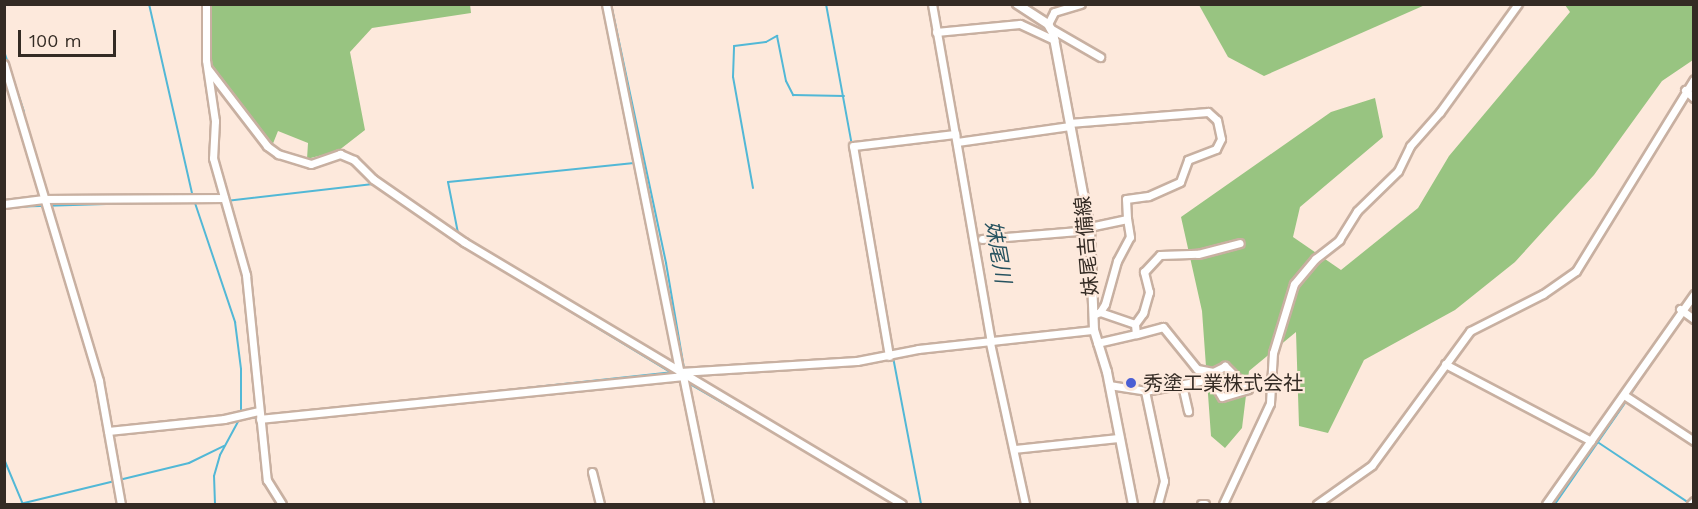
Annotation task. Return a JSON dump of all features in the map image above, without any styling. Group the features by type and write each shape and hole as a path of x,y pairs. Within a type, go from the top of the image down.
{"main road":[{"path":"1017,4 1049,26"},
{"name":"妹尾吉備線","path":"1049,26 1054,40 1090,229 1096,313 1094,330 1109,385 1133,504"}],"street":[{"path":"206,4 208,69 215,121 213,158 246,275 267,480 282,504"},
{"path":"606,4 709,504"},
{"path":"932,4 939,32 992,342 1017,448 1025,504"},
{"path":"1081,4 1054,12 1049,26 1100,57"},
{"path":"1223,504 1270,404 1273,353 1294,284 1315,259 1339,240 1357,211 1398,171 1410,146 1440,111 1518,4"},
{"path":"939,32 1020,24 1054,40"},
{"path":"4,64 87,338 108,431 121,504"},
{"path":"208,69 267,146 278,154 311,164 340,154 354,160 373,179 464,242 681,374 902,504"},
{"path":"1317,504 1372,465 1470,331 1551,289 1576,271 1685,90 1694,79"},
{"path":"1685,90 1694,98"},
{"path":"892,355 852,146 958,140 1069,124 1208,112 1217,120 1221,139 1216,149 1188,160 1180,182 1148,196 1126,199 1131,237 1117,261 1096,313 1135,324"},
{"path":"4,204 224,200"},
{"path":"982,239 1090,229 1127,219"},
{"path":"1136,334 1135,324 1143,313 1149,292 1144,272 1160,255 1198,254 1240,243"},
{"path":"1546,504 1694,294"},
{"path":"1682,311 1694,319"},
{"path":"1097,343 1163,327 1197,369 1213,372 1225,366 1248,389 1222,397 1211,379 1144,392 1109,385"},
{"path":"108,431 241,416 892,355 1094,330"},
{"path":"1445,364 1590,441"},
{"path":"1182,385 1188,411"},
{"path":"1144,392 1164,481 1158,504"},
{"path":"1624,395 1694,441"},
{"path":"1017,448 1119,438"},
{"path":"592,472 600,504"}],"green space":[{"path":"208,4 470,4 471,13 372,28 350,52 365,130 338,151 307,159 308,143 278,131 272,146 210,68"},
{"path":"1199,5 1425,5 1264,76 1228,57"},
{"path":"1565,5 1693,5 1693,60 1662,81 1594,175 1515,262 1455,310 1364,360 1328,433 1299,426 1296,332 1249,371 1242,428 1225,448 1211,436 1202,311 1181,217 1331,112 1375,98 1383,137 1300,207 1293,237 1341,270 1418,208 1449,156 1570,12"}],"water":[{"name":"妹尾川","path":"934,5 938,5 999,362 1031,504 1027,504 997,369"}],"waterway":[{"path":"149,4 193,197"},
{"path":"611,4 666,263 684,368"},
{"path":"826,4 852,145"},
{"path":"753,188 733,77 734,46 766,42 777,36 786,81 793,95 844,96"},
{"path":"4,51 24,112"},
{"path":"458,233 448,182 634,163"},
{"path":"226,201 373,184 454,241 672,373"},
{"path":"7,207 214,201"},
{"path":"195,203 235,322 241,369 241,412"},
{"path":"884,310 892,351"},
{"path":"1631,394 1664,343"},
{"path":"893,357 921,504"},
{"path":"241,419 671,372"},
{"path":"688,383 863,484"},
{"path":"1555,504 1625,403"},
{"path":"215,504 214,476 220,455 240,418"},
{"path":"1599,443 1689,503"},
{"path":"20,504 189,463 224,446"},
{"path":"4,459 22,502"},
{"path":"875,492 896,504"}],"place":[{"name":"秀塗工業株式会社","path":"1131,383"}]}
